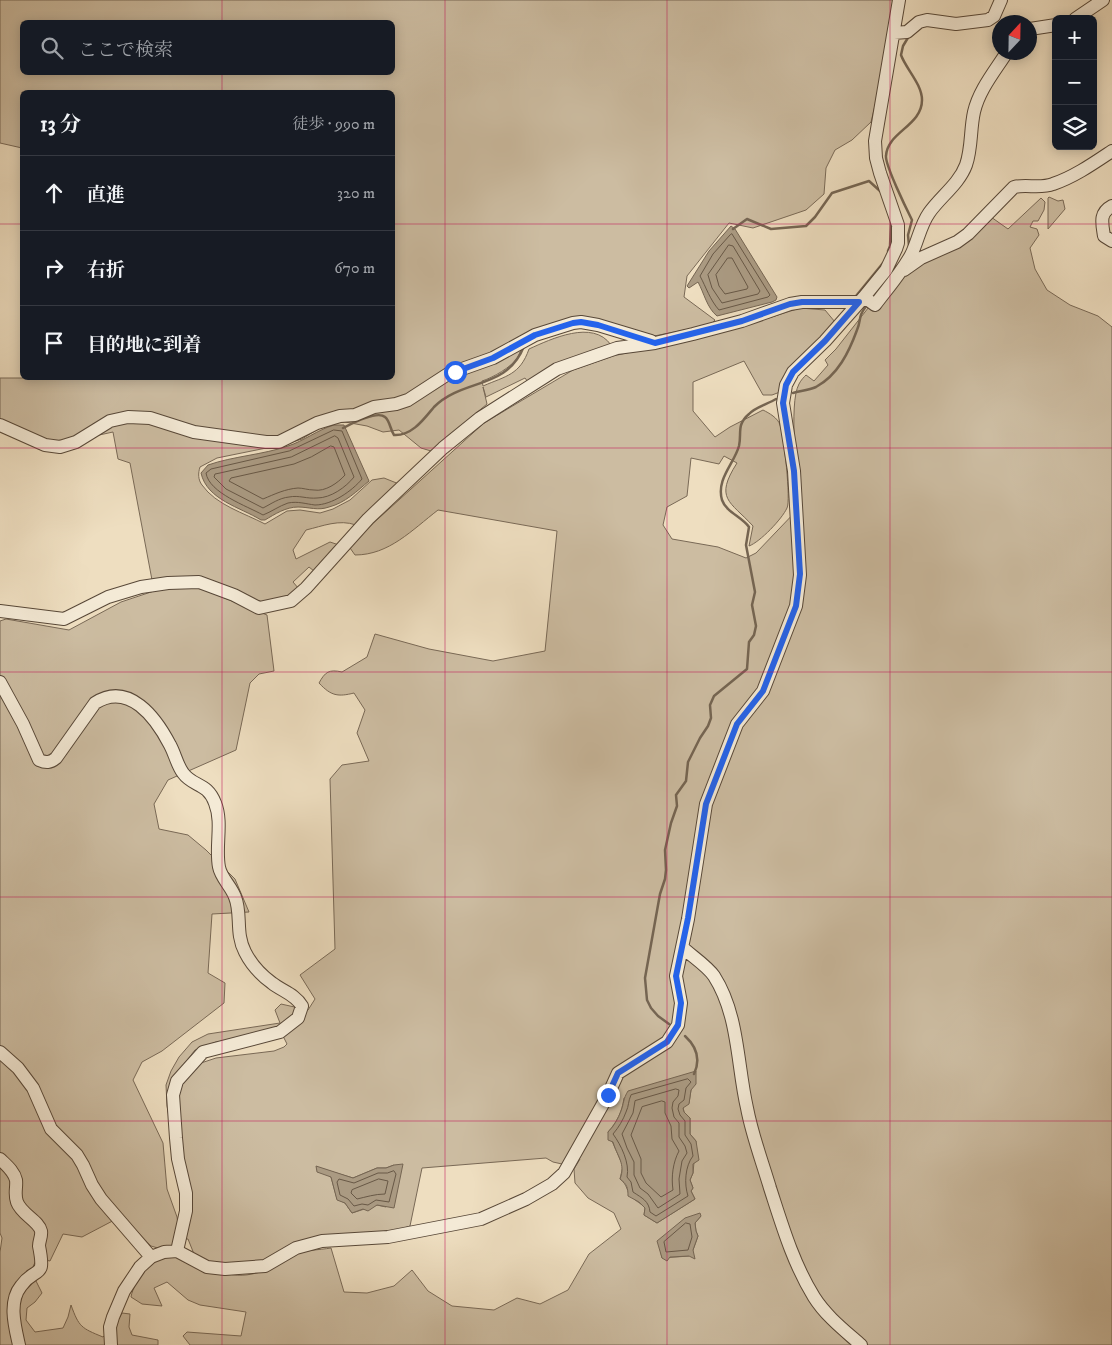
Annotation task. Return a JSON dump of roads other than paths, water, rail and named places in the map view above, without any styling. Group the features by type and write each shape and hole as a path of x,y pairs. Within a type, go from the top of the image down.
{"street":[{"path":"0,611 64,619 108,598 141,587 168,583 199,582 234,595 260,608 291,600 306,588 368,519 443,448 480,418 557,370 617,348 655,343 742,321 790,304 802,302 866,301 875,305 900,273 911,254 908,240 898,224 876,158 875,141 900,0"},
{"path":"994,15 1001,0"},
{"path":"1081,15 1103,0"},
{"path":"894,33 907,32 919,22 927,20 956,24 992,23"},
{"path":"1037,28 1052,26"},
{"path":"111,1345 110,1328 124,1291 140,1267 151,1257 164,1252 177,1251 207,1267 225,1269 265,1266 296,1248 322,1241 388,1237 481,1219 526,1199 552,1184 564,1173 608,1095 618,1073 667,1042 678,1025 681,1003 676,976 683,948 706,804 737,724 763,691 796,606 800,574 794,471 783,403 786,385 793,372 866,301 886,270 930,211 961,176 968,156 974,113 980,94 1002,60"},
{"path":"900,273 921,258 956,242 968,234 1014,187 1053,184 1090,166 1112,151"},
{"path":"1112,206 1102,216 1104,236 1112,241"},
{"path":"0,425 45,445 60,446 76,442 110,421 128,416 150,418 194,432 266,442 279,442 317,423 340,416 355,414 374,407 408,400 448,374 493,358 535,335 573,323 581,322 598,325 655,343"},
{"path":"0,682 23,724 39,760 45,763 51,762 56,758 95,703 104,698 132,700 148,712 167,739 182,772 189,779 208,789 215,803 218,819 219,867 236,898 239,938 245,953 260,973 298,1000 302,1006 298,1018 280,1032 203,1052 177,1081 173,1095 178,1159 186,1193 186,1211 177,1251"},
{"path":"683,948 713,975 725,1000 736,1039 746,1107 754,1137 785,1234 802,1274 814,1298 832,1320 861,1345"},
{"path":"0,1052 18,1068 32,1088 52,1129 77,1154 101,1199 151,1257"},
{"path":"0,1158 13,1172 16,1180 15,1193 20,1208 39,1226 41,1232 39,1243 42,1264 36,1274 20,1286 14,1306 13,1319 19,1345"}],"water":[{"path":"731,226 735,229 777,297 772,302 717,316 708,305 698,282 689,288 687,286 709,251"},
{"path":"334,425 344,425 369,481 340,503 321,509 289,508 265,520 261,520 225,502 210,490 204,482 201,473 208,465 288,446"},
{"path":"696,1071 696,1084 691,1090 689,1104 683,1108 690,1118 690,1134 696,1141 699,1160 693,1164 693,1173 690,1180 693,1188 691,1191 695,1199 657,1223 644,1215 645,1208 639,1202 628,1196 627,1186 620,1179 622,1169 620,1160 613,1142 608,1140 608,1132 619,1117 628,1091"},
{"path":"403,1164 394,1208 377,1205 368,1211 363,1209 352,1213 345,1203 337,1200 331,1177 317,1172 316,1166 353,1178 377,1168"},
{"path":"700,1213 701,1216 695,1223 698,1236 693,1250 695,1259 689,1256 670,1257 667,1261 662,1258 657,1241 685,1218"}],"waterway":[{"path":"909,36 903,46 901,55 917,82 922,100 917,116 892,141 886,156 892,178 912,220 908,235 909,246"},
{"path":"733,229 747,219 771,229 806,226 832,193 869,181 880,191"},
{"path":"888,251 891,222"},
{"path":"856,296 883,263"},
{"path":"793,393 816,387 837,369 850,347 861,315 867,305"},
{"path":"343,428 364,418 381,415 388,421 394,435 406,433 417,426 445,398 458,391 496,377 507,370 516,360 524,346"},
{"path":"669,1024 651,1008 647,1000 645,978 660,894 665,879 665,850 677,806 676,795 686,781 688,762 708,726 711,718 710,705 714,696 747,669 749,642 754,635 756,626 752,605 755,592 746,545 749,527 724,504 721,485 737,453 742,422 755,409 776,399"},
{"path":"685,1036 697,1054 694,1074"}]}
